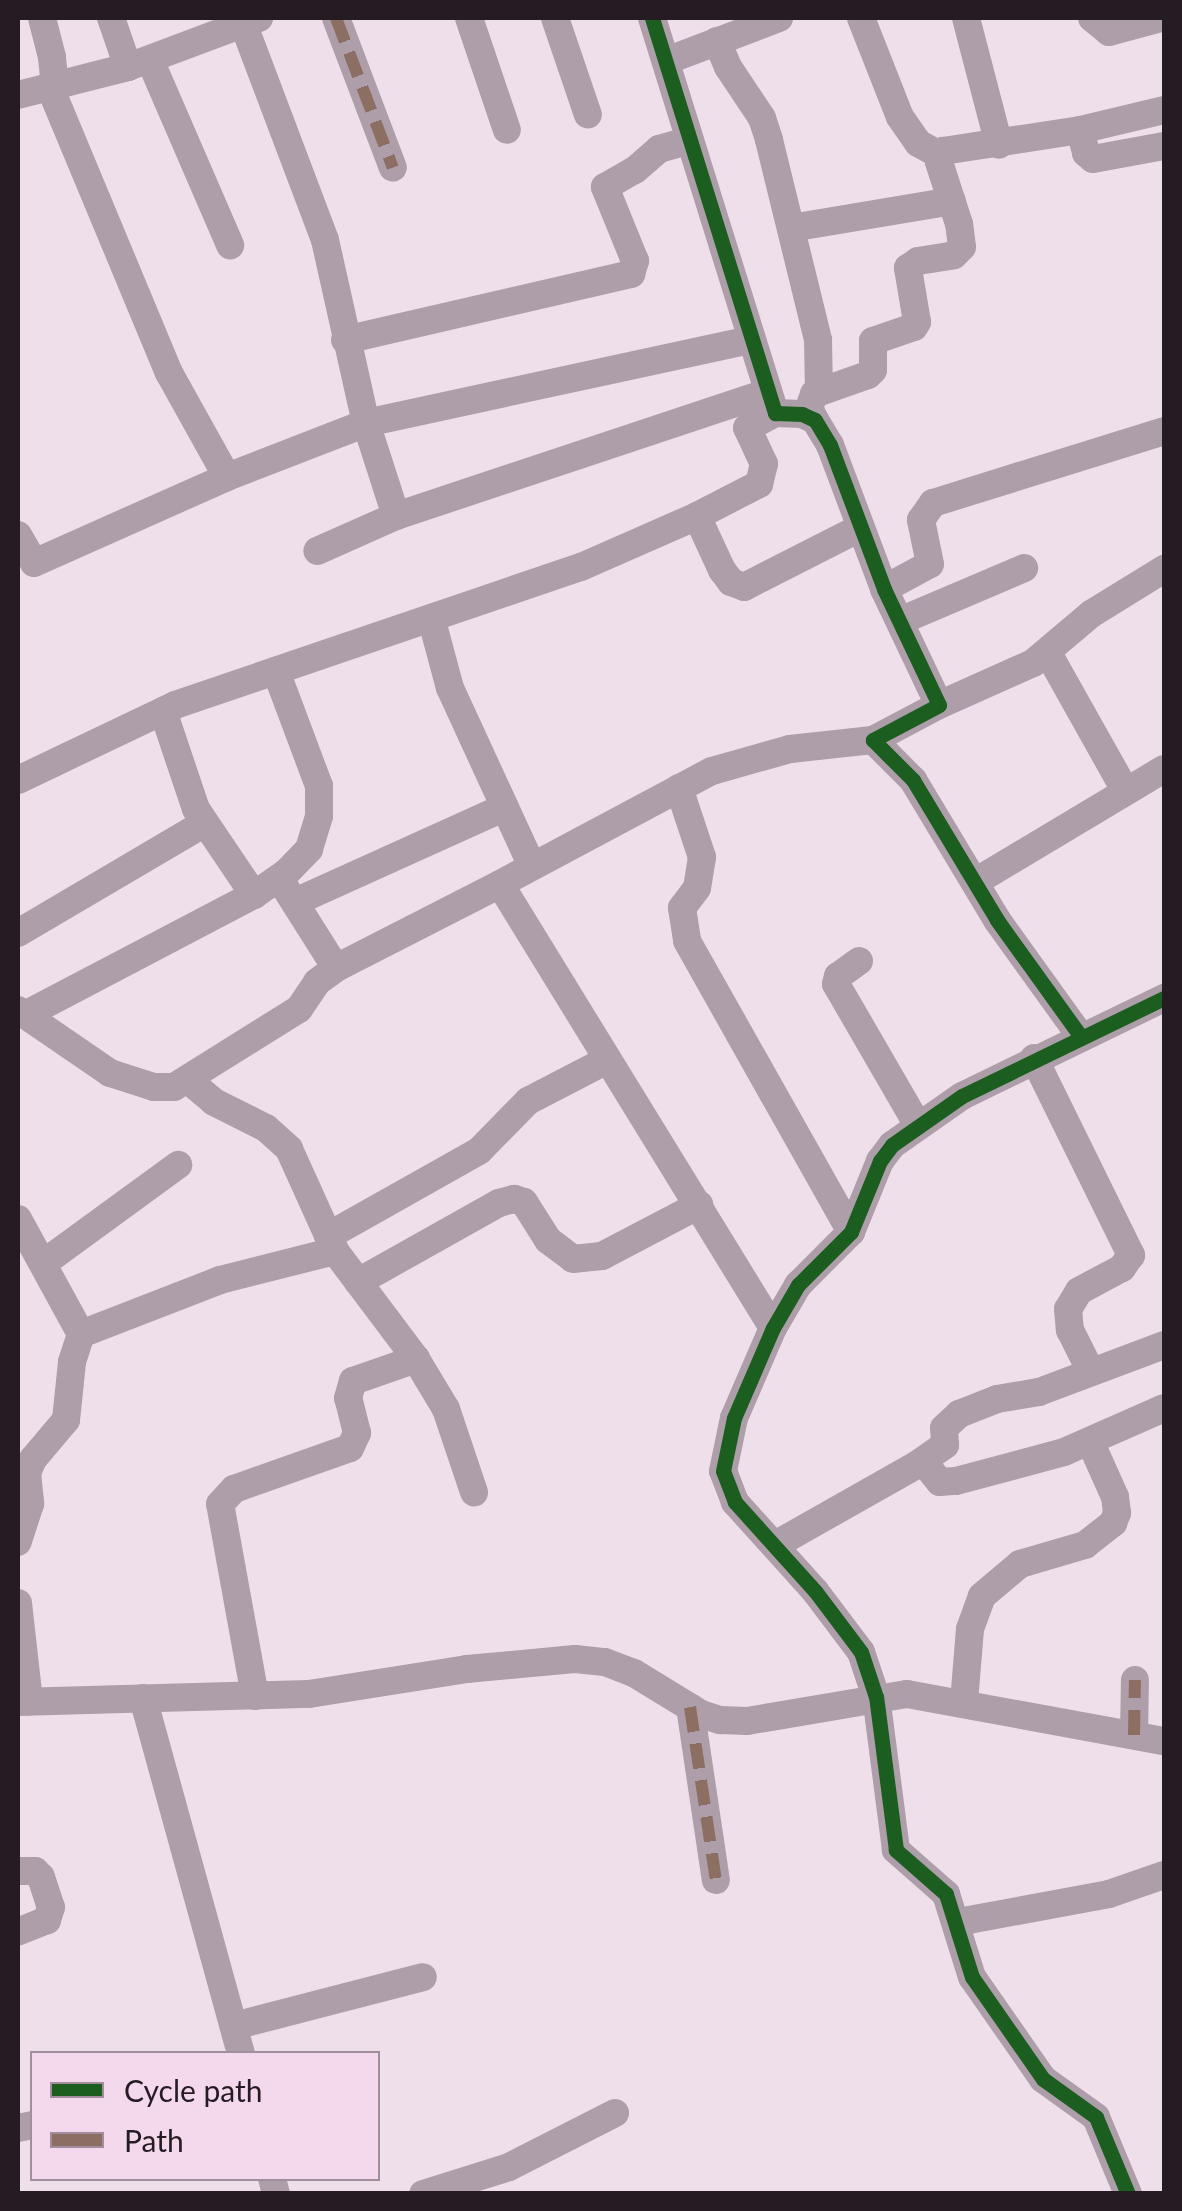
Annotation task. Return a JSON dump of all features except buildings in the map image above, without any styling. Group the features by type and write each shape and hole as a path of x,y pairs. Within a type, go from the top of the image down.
{"street":[{"path":"42,18 52,57 54,76 50,86 169,372 227,477"},
{"path":"111,18 139,64 230,245"},
{"path":"336,18 392,168"},
{"path":"469,18 508,130"},
{"path":"555,18 588,116"},
{"path":"652,18 772,402"},
{"path":"666,60 779,18"},
{"path":"861,18 900,117 918,143 940,155 962,239 959,253 918,261 908,268 917,313 914,328 873,341 873,370 868,375 819,390 810,402 884,588 939,706"},
{"path":"966,18 999,145"},
{"path":"1092,18 1109,32 1160,18"},
{"path":"18,95 139,64 252,20 325,240 366,423 396,516"},
{"path":"717,41 728,67 762,118 818,340 819,390"},
{"path":"940,155 948,148 999,145 1164,110"},
{"path":"1080,130 1086,153 1093,158 1164,146"},
{"path":"346,340 631,274 635,261 605,187 614,178 635,170 659,149 690,140"},
{"path":"790,228 952,201"},
{"path":"18,535 34,563 227,477 366,423 750,340"},
{"path":"18,780 162,711 581,567 697,516 759,484 764,464 747,428 772,402"},
{"path":"317,551 396,516 772,402 814,420"},
{"path":"884,588 930,564 921,520 933,503 1164,432"},
{"path":"697,516 722,570 730,582 744,587 860,528"},
{"path":"900,622 1024,568"},
{"path":"276,671 320,786 320,804 309,849 254,895 21,1013 110,1073 165,1089 188,1080 299,1009 318,982 336,968 712,771 790,748 873,740 1048,653 1082,620 1164,569"},
{"path":"432,620 450,688 532,866"},
{"path":"1048,653 1125,790"},
{"path":"162,711 186,788 254,895"},
{"path":"873,740 913,780 975,882 1081,1037"},
{"path":"975,882 1164,769"},
{"path":"680,788 702,857 697,888 682,908 686,942 852,1232"},
{"path":"295,902 505,807"},
{"path":"18,932 205,823"},
{"path":"279,877 336,968"},
{"path":"500,884 773,1328"},
{"path":"860,961 844,970 836,984 917,1124"},
{"path":"1128,2194 1096,2117 1043,2079 972,1977 958,1922 946,1894 900,1856 892,1840 887,1766 869,1669 848,1630 735,1502 723,1471 734,1418 773,1328 798,1286 852,1232 880,1161 917,1124 1034,1058 1164,998"},
{"path":"1034,1058 1130,1255 1122,1268 1079,1291 1068,1308 1070,1330 1090,1370"},
{"path":"80,1334 220,1280 331,1244 479,1151 528,1101 607,1060"},
{"path":"188,1080 214,1102 266,1128 288,1149 331,1244 416,1359 446,1409 474,1492"},
{"path":"45,1262 178,1165"},
{"path":"358,1282 498,1203 524,1202 548,1240 573,1259 602,1256 698,1204"},
{"path":"18,1220 45,1262 80,1334 72,1362 66,1420 22,1469 30,1504 18,1542"},
{"path":"774,1545 946,1445 944,1428 960,1414 997,1399 1039,1392 1164,1345"},
{"path":"255,1696 220,1504 234,1489 350,1448 357,1433 348,1398 353,1381 416,1359"},
{"path":"918,1464 926,1465 936,1480 946,1482 1024,1465 1164,1408"},
{"path":"964,1702 970,1629 982,1596 1020,1564 1085,1545 1113,1523 1118,1514 1116,1497 1090,1441"},
{"path":"18,1603 23,1702 308,1694 467,1669 576,1659 620,1668 720,1720 747,1721 876,1697 924,1696 1164,1741"},
{"path":"1134,1735 1136,1680"},
{"path":"143,1698 240,2051"},
{"path":"690,1706 716,1880"},
{"path":"18,1871 35,1871 41,1877 51,1907 47,1920 18,1932"},
{"path":"958,1922 1109,1894 1164,1875"},
{"path":"234,2026 422,1978"},
{"path":"423,2194 508,2167 614,2113"}],"marked path":[{"path":"336,18 393,168"},
{"path":"1134,1735 1135,1680"},
{"path":"690,1707 716,1880"}],"cycle path":[{"path":"652,18 775,413 802,414 815,420 830,445 884,589 939,705 873,740 913,780 997,920 1081,1037"},
{"path":"1128,2194 1096,2117 1043,2079 972,1977 946,1894 896,1850 876,1697 861,1652 815,1591 735,1502 723,1471 734,1418 773,1328 798,1285 851,1232 880,1161 892,1145 962,1096 1164,998"}]}
